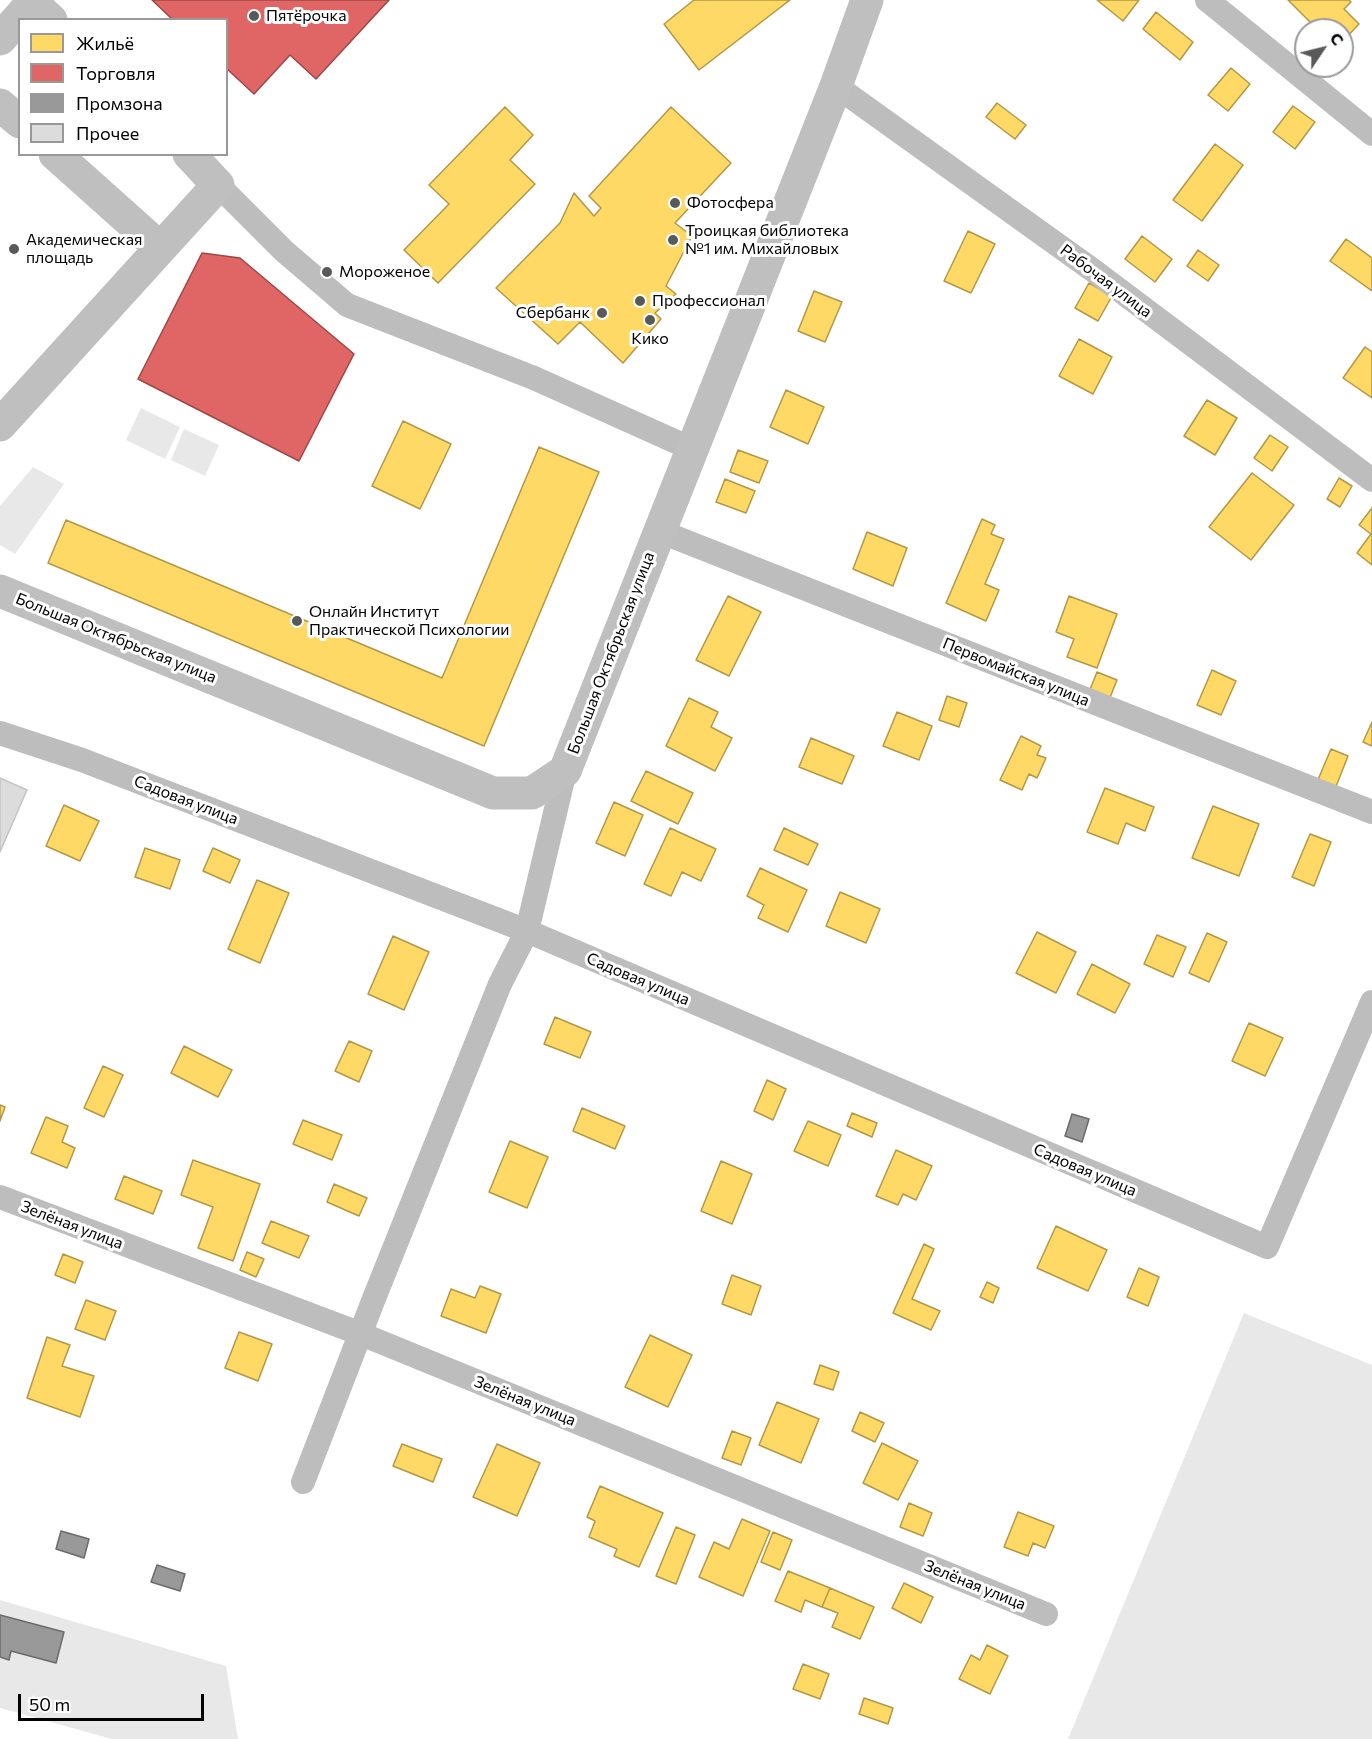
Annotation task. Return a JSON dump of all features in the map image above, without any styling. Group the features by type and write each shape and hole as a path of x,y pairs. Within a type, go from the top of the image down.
{"main road":[{"name":"Большая Октябрьская улица","path":"0,591 494,793 532,793 565,771 836,86 867,0"},
{"path":"25,18 37,8"},
{"path":"0,39 18,24"},
{"path":"0,105 18,120"},
{"path":"57,156 159,247"},
{"path":"0,425 159,247 218,185 191,156"}],"street":[{"path":"1207,0 1372,134"},
{"name":"Рабочая улица","path":"836,86 1094,271 1372,480"},
{"path":"218,185 284,251 347,305 534,378 692,449"},
{"name":"Первомайская улица","path":"659,531 1372,812"},
{"name":"Садовая улица","path":"0,733 82,760 527,931 1267,1247 1372,1002"},
{"path":"303,1482 500,984 527,931 565,771"},
{"name":"Зелёная улица","path":"0,1197 360,1334 1046,1614"}],"shaded area":[{"path":"141,408 180,427 165,459 126,440"},
{"path":"184,429 219,445 205,476 171,460"},
{"path":"33,467 64,484 15,554 0,545 0,506"},
{"path":"1244,1313 1372,1365 1372,1739 1068,1739"},
{"path":"0,1600 226,1666 238,1739 112,1739 0,1708"}],"building: Жильё":[{"path":"694,0 790,0 699,70 664,24"},
{"path":"1097,0 1139,0 1123,21"},
{"path":"1288,0 1349,0 1351,2 1344,9 1353,18 1306,18"},
{"path":"1156,12 1193,42 1180,60 1143,29"},
{"path":"1354,19 1359,24 1354,29"},
{"path":"1231,68 1250,84 1228,111 1208,95"},
{"path":"997,103 1026,125 1015,139 986,117"},
{"path":"1293,106 1315,122 1295,149 1273,132"},
{"path":"505,107 533,135 510,160 535,184 438,283 404,250 449,204 429,185"},
{"path":"671,107 731,163 675,223 692,236 666,286 676,294 655,313 661,319 623,363 580,322 558,344 496,288 560,223 574,193 594,216 601,208 589,196"},
{"path":"1215,144 1243,165 1202,221 1173,200"},
{"path":"968,231 995,244 971,293 944,281"},
{"path":"1142,236 1172,259 1155,282 1125,259"},
{"path":"1346,239 1372,258 1372,291 1330,261"},
{"path":"1198,250 1219,265 1208,281 1187,266"},
{"path":"1089,283 1112,296 1098,321 1075,308"},
{"path":"814,291 842,302 825,342 798,331"},
{"path":"1079,339 1112,357 1093,394 1059,376"},
{"path":"1365,347 1372,352 1372,398 1343,378"},
{"path":"786,390 824,407 808,444 770,427"},
{"path":"1207,400 1237,418 1215,455 1184,436"},
{"path":"403,421 451,444 420,509 372,486"},
{"path":"1270,435 1288,447 1272,471 1254,458"},
{"path":"539,447 599,472 484,746 48,563 66,520 442,678"},
{"path":"738,450 768,461 759,483 730,472"},
{"path":"1252,473 1294,505 1251,560 1209,527"},
{"path":"1339,478 1352,486 1340,507 1327,499"},
{"path":"725,479 755,491 746,513 716,502"},
{"path":"1372,508 1372,565 1357,553 1371,534 1359,525"},
{"path":"982,519 995,525 991,534 1004,539 985,584 999,590 986,621 946,603"},
{"path":"867,532 907,548 893,586 853,569"},
{"path":"728,596 761,612 729,676 696,660"},
{"path":"1069,596 1117,614 1097,668 1067,657 1074,639 1056,632"},
{"path":"1212,670 1236,681 1221,715 1197,705"},
{"path":"1097,672 1117,680 1109,700 1089,692"},
{"path":"947,696 967,703 959,727 939,720"},
{"path":"689,698 718,712 711,727 732,738 715,771 666,746"},
{"path":"897,712 932,726 919,760 883,746"},
{"path":"1372,722 1372,746 1363,742"},
{"path":"1021,736 1041,746 1037,755 1046,758 1037,778 1029,774 1022,790 1000,780"},
{"path":"811,738 854,756 842,784 799,767"},
{"path":"1331,749 1348,756 1335,789 1317,782"},
{"path":"646,771 693,793 678,824 631,801"},
{"path":"1105,788 1154,807 1145,831 1126,823 1118,844 1087,832"},
{"path":"614,802 643,815 625,856 596,843"},
{"path":"64,805 99,821 80,861 46,846"},
{"path":"1213,806 1259,824 1239,876 1192,858"},
{"path":"670,828 716,849 701,881 682,872 671,896 644,884"},
{"path":"784,828 818,844 808,865 774,850"},
{"path":"1310,834 1331,842 1314,886 1292,877"},
{"path":"145,848 180,860 170,889 135,877"},
{"path":"213,848 240,860 230,883 203,871"},
{"path":"760,868 807,890 788,932 758,918 764,905 747,896"},
{"path":"257,880 289,893 260,963 228,949"},
{"path":"840,892 880,909 866,943 826,926"},
{"path":"1037,932 1076,952 1056,993 1016,973"},
{"path":"1207,933 1227,942 1209,982 1189,973"},
{"path":"1157,935 1186,947 1173,977 1144,964"},
{"path":"393,936 429,952 404,1010 368,994"},
{"path":"1092,964 1130,984 1115,1013 1077,994"},
{"path":"555,1017 591,1032 580,1058 544,1044"},
{"path":"1249,1023 1283,1038 1265,1076 1232,1061"},
{"path":"349,1041 372,1051 359,1082 335,1071"},
{"path":"184,1046 232,1070 218,1097 171,1073"},
{"path":"103,1066 123,1075 104,1117 84,1108"},
{"path":"767,1080 786,1089 773,1120 754,1111"},
{"path":"0,1105 5,1107 0,1121"},
{"path":"582,1108 625,1126 615,1149 573,1131"},
{"path":"852,1113 877,1123 872,1137 847,1126"},
{"path":"46,1117 68,1126 62,1142 75,1148 67,1168 31,1153"},
{"path":"303,1120 342,1135 332,1160 293,1144"},
{"path":"808,1121 841,1135 828,1166 794,1151"},
{"path":"510,1141 548,1157 527,1208 489,1192"},
{"path":"896,1150 932,1166 916,1200 903,1194 898,1205 876,1196"},
{"path":"193,1160 260,1184 233,1261 198,1248 213,1207 181,1195"},
{"path":"721,1161 752,1174 732,1224 701,1211"},
{"path":"124,1176 162,1191 153,1214 115,1199"},
{"path":"334,1184 367,1198 359,1216 327,1202"},
{"path":"271,1221 309,1236 299,1258 262,1243"},
{"path":"1056,1226 1107,1250 1088,1291 1037,1268"},
{"path":"924,1244 934,1249 912,1299 940,1311 931,1330 893,1313"},
{"path":"247,1252 264,1259 256,1277 240,1270"},
{"path":"63,1254 83,1262 75,1283 55,1275"},
{"path":"1139,1268 1159,1277 1148,1306 1127,1297"},
{"path":"732,1275 761,1286 751,1315 722,1304"},
{"path":"987,1282 999,1288 993,1303 980,1297"},
{"path":"480,1286 501,1294 486,1333 441,1316 451,1289 475,1298"},
{"path":"86,1300 116,1311 105,1340 75,1329"},
{"path":"239,1332 272,1344 258,1381 225,1368"},
{"path":"650,1335 692,1355 668,1407 625,1387"},
{"path":"47,1337 70,1345 62,1366 94,1376 80,1417 27,1398"},
{"path":"820,1365 839,1372 833,1390 814,1384"},
{"path":"777,1402 819,1419 801,1463 759,1445"},
{"path":"860,1412 884,1423 875,1442 852,1431"},
{"path":"732,1431 751,1438 741,1465 722,1458"},
{"path":"882,1443 918,1461 898,1500 863,1483"},
{"path":"402,1444 442,1459 433,1482 393,1466"},
{"path":"497,1444 540,1463 517,1516 473,1497"},
{"path":"600,1486 663,1513 639,1567 614,1556 617,1549 589,1537 595,1521 587,1517"},
{"path":"909,1503 932,1513 923,1536 900,1527"},
{"path":"1018,1512 1054,1526 1045,1548 1033,1543 1028,1556 1004,1547"},
{"path":"742,1519 770,1531 743,1596 699,1577 714,1542 729,1549"},
{"path":"676,1527 695,1535 676,1584 656,1576"},
{"path":"773,1532 792,1540 780,1570 761,1562"},
{"path":"788,1571 830,1588 822,1607 805,1600 801,1612 775,1601"},
{"path":"904,1583 933,1597 921,1623 892,1608"},
{"path":"830,1588 874,1607 860,1639 832,1627 838,1613 822,1607"},
{"path":"987,1645 1008,1656 990,1694 959,1679 971,1655 980,1660"},
{"path":"803,1664 829,1674 820,1699 793,1689"},
{"path":"864,1698 893,1708 888,1724 859,1714"}],"building: Торговля":[{"path":"152,0 389,0 316,79 290,55 254,94 228,70 228,18 171,18"},
{"path":"202,253 240,258 354,354 299,461 138,379"}],"building: Промзона":[{"path":"1072,1114 1089,1119 1082,1142 1065,1136"},
{"path":"61,1531 89,1539 84,1558 56,1549"},
{"path":"157,1565 185,1574 180,1591 151,1582"},
{"path":"0,1615 64,1632 56,1663 11,1651 9,1660 0,1657"}],"building: Прочее":[{"path":"0,778 27,790 0,852"}],"place":[{"name":"Пятёрочка","path":"254,16"},
{"name":"Фотосфера","path":"675,203"},
{"name":"Троицкая библиотека №1 им. Михайловых","path":"673,240"},
{"name":"Академическая площадь","path":"14,249"},
{"name":"Мороженое","path":"327,272"},
{"name":"Профессионал","path":"640,301"},
{"name":"Сбербанк","path":"602,313"},
{"name":"Кико","path":"650,320"},
{"name":"Онлайн Институт Практической Психологии","path":"297,621"}]}
